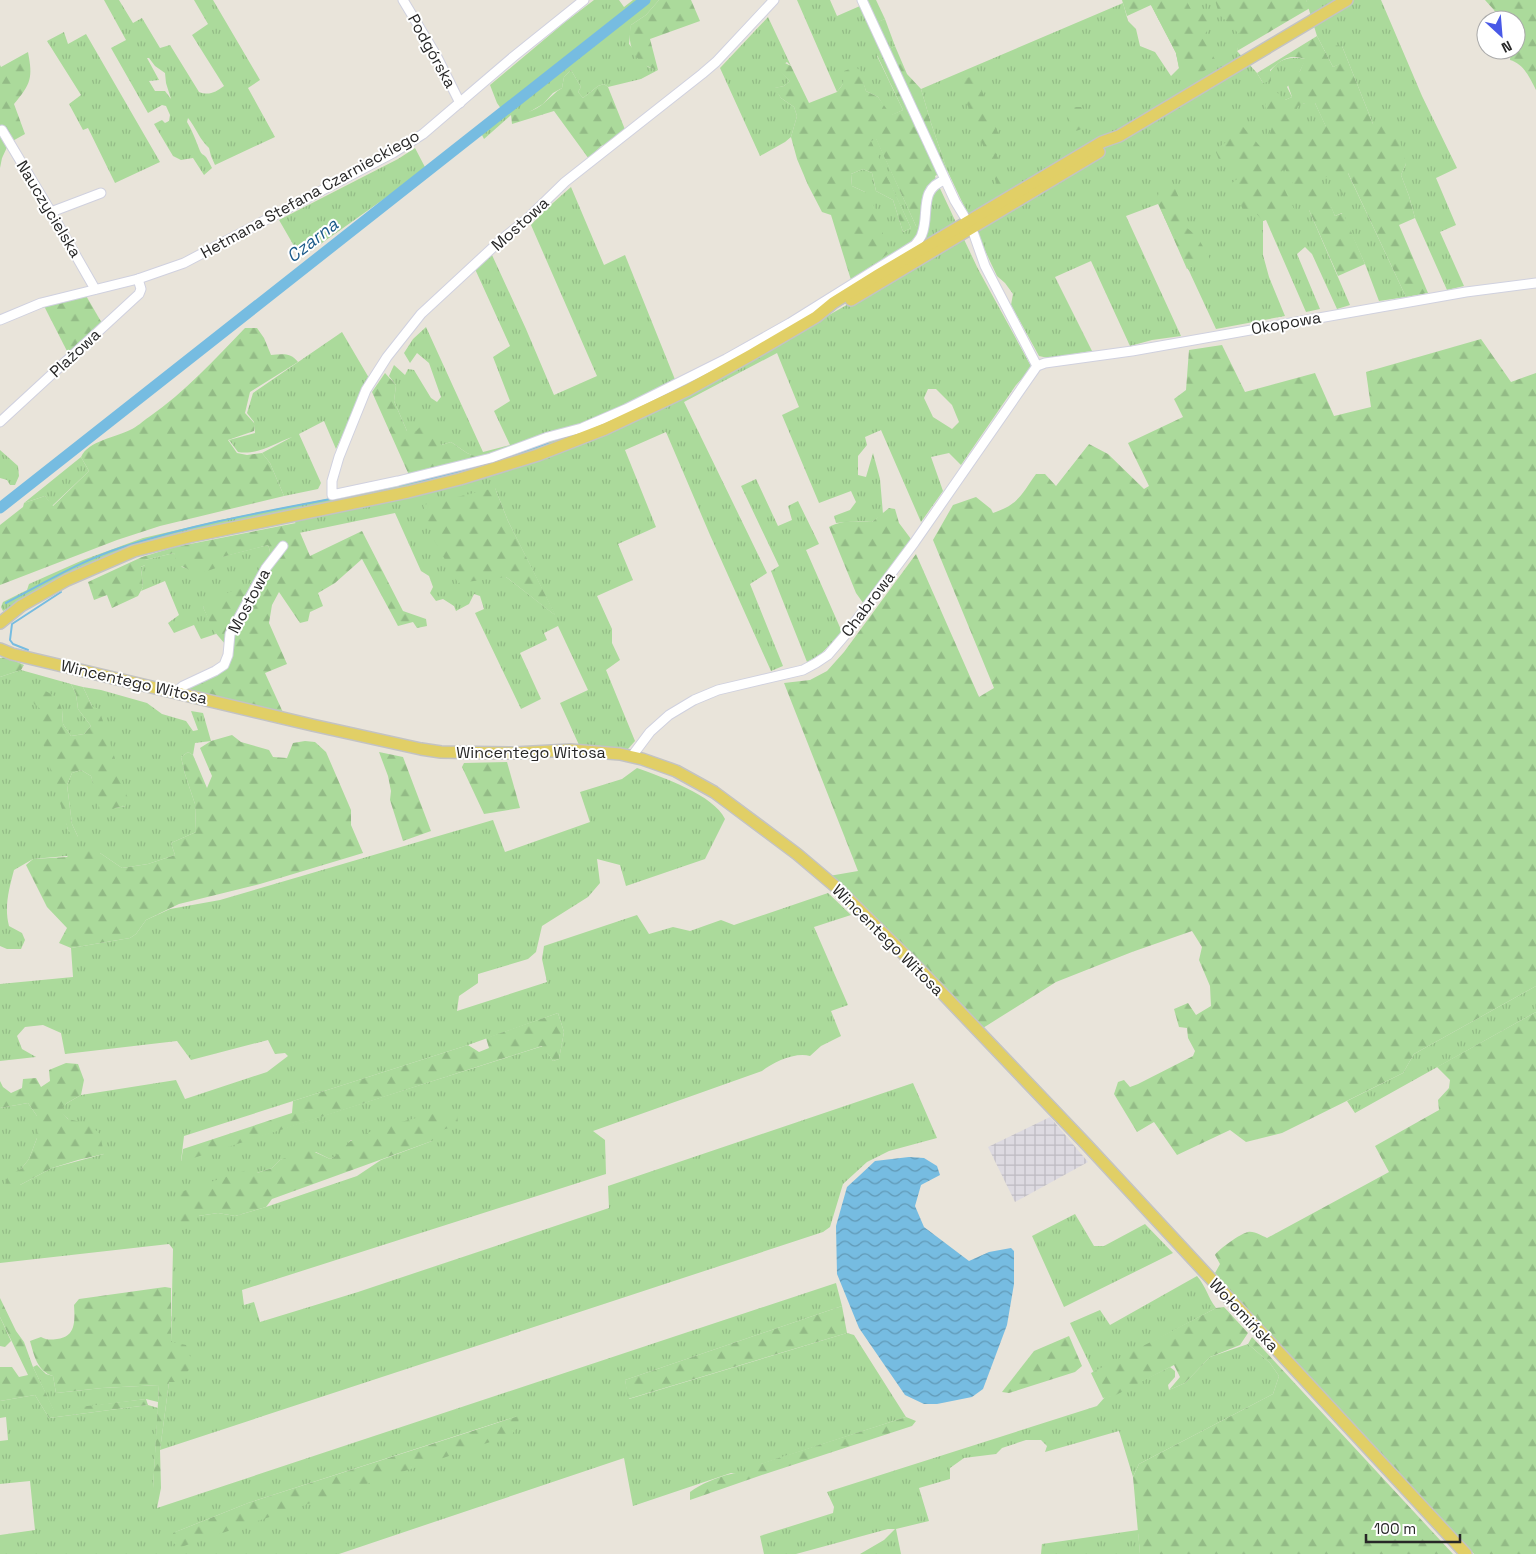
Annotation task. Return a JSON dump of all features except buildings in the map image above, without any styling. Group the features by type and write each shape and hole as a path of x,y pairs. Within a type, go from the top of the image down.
{"main road":[{"path":"0,615 21,606 92,568 152,546 408,492 460,479 538,455 605,429 688,390 816,317 840,298 1081,164 1110,145 1119,136 1347,0"},
{"path":"0,623 21,606"},
{"name":"Wincentego Witosa","path":"0,641 21,655"},
{"name":"Wincentego Witosa","path":"0,650 421,749 441,752 515,753 570,750 602,752 632,756 659,764 693,779 727,801 797,854 836,887 924,974 1022,1076"},
{"name":"Wołomińska","path":"1022,1076 1466,1554"}],"street":[{"name":"Podgórska","path":"403,0 436,55 460,103"},
{"name":"Hetmana Stefana Czarnieckiego","path":"0,320 41,303 138,279 184,263 393,153 423,134 513,57 584,0"},
{"name":"Mostowa","path":"774,0 709,68 565,182 526,220 502,239 421,314 387,357 366,390 339,456 330,488 332,495 398,482 491,458 582,428 677,385 790,322 916,245 922,233 930,191 939,182 945,180"},
{"path":"862,0 967,227 973,245 979,252 1037,366"},
{"name":"Nauczycielska","path":"2,130 95,289"},
{"path":"51,212 101,193"},
{"name":"Plażowa","path":"0,422 139,294 141,289 138,279"},
{"name":"Okopowa","path":"1037,366 1045,363 1104,356 1466,292 1536,283"},
{"name":"Chabrowa","path":"632,756 650,732 669,715 694,700 718,690 803,670 828,655 914,543 1037,366"},
{"name":"Mostowa","path":"176,692 182,686 215,672 224,665 228,655 230,634 266,568 283,546"}],"shaded area":[{"path":"1050,1117 1088,1162 1015,1202 988,1147"}],"green space":[{"path":"104,0 119,0 133,23 142,18 160,48 170,45 199,92 206,94 215,92 224,86 192,35 208,24 194,0 213,0 260,80 248,88 275,137 215,165 209,148 188,118 187,122 200,151 212,168 204,175 193,158 181,160 173,156 154,124 162,120 165,123 169,121 170,115 166,106 162,105 148,113 111,48 126,40","holes":["147,58 155,66 165,73 171,99 165,91 155,91 149,81 159,80"]},
{"path":"594,0 619,0 624,7 633,0 659,0 646,15 631,25 629,44 648,67 658,70 641,79 608,87 604,84 598,86 583,98 578,92 581,87 571,70 564,77 562,88 553,93 543,104 524,115 511,115 484,139 480,131 630,15 628,12 502,110 490,85"},
{"path":"659,0 691,0 700,21 650,39 658,70 644,64 634,54 630,33 631,25 646,15"},
{"path":"797,0 830,0 837,16 860,6 870,25 885,19 895,46 877,56 903,110 890,116 878,97 866,91 863,82 843,84 837,92"},
{"path":"865,0 876,0 885,19 876,23"},
{"path":"1122,0 1186,0 1193,13 1207,13 1214,23 1202,37 1217,63 1194,77 1179,68 1176,53 1151,5 1127,16"},
{"path":"1161,0 1251,0 1237,51 1257,73 1263,83 1275,66 1285,59 1306,59 1300,71 1287,87 1292,97 1285,100 1293,117 1298,105 1315,103 1406,297 1379,301 1342,213 1335,216 1328,200 1309,210 1350,305 1337,309 1312,254 1305,247 1297,254 1320,309 1306,312 1266,220 1263,221 1263,255 1269,277 1285,316 1216,329 1158,204 1126,216 1181,336 1152,340 1130,346 1091,261 1055,277 1092,351 1048,358 1039,356 1011,305 1013,294 997,276 947,170 921,89 1123,3 1128,21 1136,29 1140,46 1155,52 1171,76 1179,68 1176,53 1151,5"},
{"path":"1215,0 1306,0 1310,8 1237,51 1240,35 1219,14"},
{"path":"1306,0 1381,0 1422,96 1457,168 1436,178 1456,225 1440,232 1464,286 1447,290 1415,218 1401,175 1406,164 1373,124 1342,46 1340,64 1333,67 1317,36"},
{"path":"1485,0 1536,0 1536,90 1523,68 1510,60 1526,60 1526,10 1494,10"},
{"path":"768,17 791,66 787,62 778,68 790,81 784,86 775,88 781,98 794,107 797,116 791,137 760,156 720,68"},
{"path":"64,32 68,44 86,34 160,162 115,183 88,128 83,130 69,104 81,95 47,41"},
{"path":"1317,36 1333,67 1339,64 1333,45 1342,46 1373,124 1390,125 1400,141 1406,164 1401,175 1415,218 1399,225 1428,293 1406,297 1348,173 1343,196 1332,176 1320,178 1335,216 1343,213 1365,264 1338,276 1309,210 1285,169 1277,174 1294,209 1294,226 1284,232 1269,217 1263,221 1255,212 1243,210 1232,183 1241,176 1237,163 1221,164 1215,150 1229,140 1226,131 1238,121 1264,151 1273,124 1265,106 1269,95 1278,93 1285,100 1292,97 1286,79 1300,71 1305,59 1290,57 1282,60 1270,70 1271,81 1263,83 1257,73","holes":["1305,103 1315,103 1326,127 1294,117 1298,106"]},
{"path":"895,46 907,74 921,89 947,170 935,176 936,180 926,192 919,228 916,226 876,139 871,141 911,228 903,232 893,200 876,191 872,173 863,169 851,174 852,186 865,192 875,208 889,253 851,280 831,215 822,212 797,159 791,137 797,116 794,107 781,98 774,88 784,86 790,81 777,68 781,61 791,66 809,103 837,92 843,84 844,71 855,67 860,70 866,91 878,97 891,115 903,110 877,55"},
{"path":"28,52 29,80 24,91 14,104 25,134 9,143 2,158 0,168 0,65 1,67"},
{"path":"571,70 581,87 578,92 583,98 598,86 604,84 608,87 626,132 615,140 601,146 589,159 554,111 512,124 511,115 528,112 540,106 562,88 564,77"},
{"path":"972,76 979,83 1000,138 992,146 1010,182 999,190 972,115 957,82"},
{"path":"1070,107 1081,107 1090,126 1076,131 1066,114"},
{"path":"876,138 916,226 919,227 926,192 936,180 978,269 1032,368 1016,385 961,465 949,453 931,457 943,491 921,522 881,430 865,437 867,445 858,456 858,475 866,477 873,453 880,479 883,514 872,522 836,523 834,516 850,510 856,502 851,491 819,503 782,415 799,407 777,353 684,402 767,573 750,584 783,666 771,671 666,432 625,450 656,527 618,544 633,580 597,596 612,629 612,643 620,660 606,670 635,741 628,749 579,745 560,703 588,690 558,626 544,633 547,640 520,653 541,699 521,709 475,613 484,609 480,596 474,594 469,604 456,611 454,606 443,599 436,601 430,593 433,587 429,576 421,571 395,513 299,533 294,519 544,457 767,350 875,289 870,277 676,392 558,445 432,483 292,512 70,574 3,611 1,607 3,602 27,590 29,584 83,560 143,538 225,519 362,492 476,457 451,442 441,445 417,431 407,431 394,401 396,385 389,376 394,365 405,375 408,369 414,370 431,398 437,402 441,397 429,363 417,353 410,363 404,353 413,339 426,327 483,452 510,445 494,411 510,401 493,357 510,346 475,269 492,255 554,395 597,376 531,225 571,187 604,265 625,255 676,382 753,341 851,280 865,192 852,186 851,174 863,169 872,173 876,191 893,200 903,232 911,228 870,141","holes":["928,389 936,389 952,405 959,422 952,429 933,417 924,398","495,488 508,521 555,615 506,577"]},
{"path":"415,148 426,169 301,258 279,220 398,159"},
{"path":"1172,182 1187,216 1187,228 1197,236 1210,259 1187,269 1158,203 1160,190"},
{"path":"85,294 103,325 69,355 43,304"},
{"path":"245,328 257,328 264,338 271,355 289,355 298,362 250,392 245,413 255,424 254,431 228,440 237,453 247,455 262,453 270,463 284,496 160,526 117,540 0,585 0,525 23,507 24,503 45,496 53,506 89,471 81,457 90,447 133,429 162,407 199,375"},
{"path":"342,332 369,378 336,449 324,421 299,434 321,483 318,489 284,496 270,463 262,453 292,437 266,448 246,453 238,452 229,440 255,433 254,422 247,413 253,393"},
{"path":"1481,339 1511,382 1536,373 1536,986 1414,1054 1403,1073 1282,1133 1246,1142 1230,1130 1177,1155 1154,1122 1137,1132 1114,1094 1118,1082 1124,1080 1130,1087 1193,1056 1195,1051 1188,1038 1187,1028 1179,1027 1174,1009 1188,1003 1196,1015 1211,1006 1210,986 1199,960 1202,947 1192,931 1056,982 975,1033 898,955 829,876 858,871 784,683 810,680 827,671 844,652 916,554 979,697 994,688 933,540 953,505 976,497 991,509 993,513 1002,510 1019,498 1036,474 1045,474 1056,486 1089,444 1108,454 1144,489 1149,486 1128,443 1183,417 1174,399 1186,390 1189,350 1222,345 1245,392 1315,373 1334,416 1371,407 1366,372"},
{"path":"385,373 396,385 394,401 407,431 416,431 420,427 431,426 441,445 451,442 467,453 477,457 409,475 372,392"},
{"path":"0,450 18,466 19,476 15,485 10,485 7,480 0,478"},
{"path":"81,457 89,471 52,506 45,496 24,503"},
{"path":"756,479 778,526 792,520 788,506 798,501 819,544 806,550 842,632 820,655 807,662 771,571 779,566 741,486"},
{"path":"495,488 508,521 556,616 506,577 458,583 434,540 423,505"},
{"path":"889,508 895,509 899,523 914,543 866,607 856,593 829,527 844,522 872,522"},
{"path":"296,523 310,556 362,531 403,611 426,619 427,626 417,628 413,622 398,626 362,559 335,583 318,593 323,606 310,612 308,621 300,623 279,592 272,605 269,623 287,664 265,673 286,719 176,692 222,664 232,652 213,630 203,607 211,600 265,577 269,570 270,562 268,545 222,557 219,567 198,574 177,564 174,553 145,560 145,565 141,567 143,587 138,596 112,608 107,595 94,600 88,582 142,557 175,547"},
{"path":"268,545 270,562 269,571 265,578 203,607 216,634 201,639 194,625 174,633 168,623 179,615 165,581 141,591 143,587 141,567 145,565 145,560 174,553 182,567 195,571 221,557"},
{"path":"6,657 24,665 21,670 0,677 0,658"},
{"path":"21,670 71,684 76,694 78,709 91,726 84,734 71,736 63,724 62,710 42,710 68,830 78,837 72,824 67,785 72,773 81,770 91,776 94,785 115,808 126,806 92,706 83,687 147,703 162,714 186,721 193,731 198,730 191,711 203,713 211,741 195,743 193,755 188,752 181,757 195,804 196,832 171,843 175,855 148,864 122,868 100,853 33,859 14,870 8,898 9,926 22,933 25,940 21,949 7,949 0,946 0,677"},
{"path":"71,684 83,687 92,706 99,709 128,799 126,806 115,808 110,812 100,810 91,776 81,770 72,773 67,785 72,824 78,837 74,839 68,830 37,723 42,710 34,704 31,689 40,688 58,698 62,710 63,724 71,736 84,734 91,726 78,709 76,694"},
{"path":"232,735 241,742 269,750 273,757 287,758 293,743 315,742 326,752 351,810 351,825 363,853 260,884 179,904 146,920 136,934 130,938 71,948 59,943 67,928 47,907 26,865 33,859 67,857 74,847 100,853 122,868 148,864 175,855 171,843 196,832 195,804 181,757 188,752 193,755 207,788 212,776 200,748 211,741"},
{"path":"379,752 403,757 431,831 403,841 390,800 391,791 388,776"},
{"path":"507,762 520,808 484,814 462,767 464,763"},
{"path":"637,768 686,788 710,802 719,810 725,819 705,859 626,886 620,865 597,859 600,883 588,897 542,926 536,952 528,959 478,974 478,983 459,996 457,1011 547,982 542,959 544,946 637,915 649,934 673,927 690,931 721,920 734,925 828,893 851,915 814,927 848,1005 831,1011 841,1036 821,1046 810,1056 798,1055 785,1059 772,1064 762,1071 593,1131 605,1140 606,1174 242,1290 244,1305 254,1302 260,1322 358,1292 609,1208 608,1186 913,1083 937,1138 889,1151 867,1162 843,1184 830,1227 823,1232 160,1450 169,1382 173,1249 169,1244 0,1263 0,1108 28,1103 37,1116 37,1138 29,1159 21,1169 20,1185 52,1168 104,1154 60,1111 67,1103 81,1095 176,1080 185,1099 267,1072 288,1056 285,1053 275,1054 268,1040 191,1060 177,1041 65,1054 61,1033 43,1025 25,1027 17,1036 22,1049 36,1057 0,1061 0,984 73,977 71,948 130,938 136,934 146,920 170,909 220,900 493,820 505,852 590,822 580,792 622,779","holes":["558,1013 564,1032 559,1059 553,1061 543,1046 181,1161 184,1136 468,1045","351,1140 432,1141 381,1160 357,1176 266,1207 235,1216 218,1213 198,1216 257,1173 272,1168 280,1160 316,1152 330,1159 339,1155"]},
{"path":"1536,986 1536,1012 1355,1113 1347,1101 1403,1073 1414,1054"},
{"path":"1536,1012 1536,1554 1474,1554 1257,1322 1215,1273 1220,1264 1215,1255 1240,1235 1251,1232 1267,1238 1389,1172 1375,1146 1439,1110 1438,1100 1449,1088 1450,1080 1437,1067"},
{"path":"558,1013 564,1032 559,1059 553,1061 542,1046 181,1162 183,1149 292,1113 293,1101 468,1045 479,1052 489,1048 486,1038"},
{"path":"66,1063 78,1064 84,1080 81,1095 67,1103 61,1111 68,1119 89,1124 100,1134 104,1154 52,1168 20,1185 7,1202 5,1186 8,1175 21,1169 29,1159 37,1138 37,1116 28,1103 0,1108 0,1081 3,1087 11,1093 22,1088 23,1079 36,1078 41,1087 50,1081 49,1070"},
{"path":"452,1109 457,1111 458,1125 436,1132 436,1137 432,1141 272,1199 266,1207 235,1216 218,1213 198,1216 194,1226 177,1231 177,1193 247,1170 257,1173 272,1168 280,1160 308,1149 330,1159 351,1141 365,1134 389,1125"},
{"path":"1075,1214 1094,1246 1104,1246 1145,1224 1173,1253 1064,1307 1032,1236"},
{"path":"1197,1276 1216,1308 1094,1373 1070,1323 1100,1310 1110,1325"},
{"path":"836,1283 842,1306 625,1380 629,1399 847,1333 854,1335 906,1417 761,1464 749,1473 731,1473 633,1506 624,1458 339,1554 0,1554 0,1535 35,1530 30,1481 0,1484 0,1441 8,1440 6,1417 0,1418 0,1401 35,1395 49,1418 148,1405 158,1408 153,1488 161,1488 157,1508","holes":["518,1416 173,1533 248,1503"]},
{"path":"165,1287 171,1288 171,1342 186,1345 193,1365 179,1382 169,1382 160,1450 161,1488 153,1488 159,1385 56,1393 53,1376 40,1366 30,1341 41,1337 52,1340 68,1335 74,1322 74,1305 79,1299"},
{"path":"0,1298 16,1331 24,1342 33,1367 54,1410 146,1399 148,1405 49,1418 35,1395 0,1401 0,1367 12,1367 19,1377 28,1375 0,1317"},
{"path":"842,1306 847,1333 628,1399 625,1380"},
{"path":"1224,1307 1248,1333 1240,1345 1210,1357 1185,1383 1169,1390 1180,1377 1174,1365 1114,1396 1103,1398 1091,1373 1216,1308"},
{"path":"0,1317 11,1341 5,1347 0,1346"},
{"path":"1069,1336 1082,1366 1075,1372 1009,1393 1002,1392 1034,1351"},
{"path":"1252,1337 1453,1554 1140,1554 1133,1477 1139,1464 1273,1394 1279,1376 1270,1363 1248,1344"},
{"path":"1248,1344 1270,1363 1279,1376 1273,1394 1139,1464 1133,1477 1119,1431 1045,1452 1047,1446 1041,1440 1026,1440 1002,1448 996,1454 964,1458 950,1468 950,1479 919,1488 929,1521 896,1529 901,1554 860,1554 884,1540 895,1529 888,1529 796,1554 764,1554 760,1536 833,1513 834,1507 827,1492 1097,1406 1105,1397 1111,1396 1170,1367 1175,1371 1175,1377 1168,1385 1169,1390 1185,1383 1210,1357"},
{"path":"37,1365 46,1374 53,1376 56,1393 159,1385 158,1402 146,1399 54,1411 33,1367"},
{"path":"519,1416 518,1427 511,1435 181,1547 173,1543 173,1533 248,1503"},
{"path":"906,1417 916,1421 912,1426 690,1500 690,1492 715,1479 748,1471 760,1464"},
{"path":"1138,1530 1140,1554 1041,1554 1042,1544"}],"water":[{"path":"909,1157 924,1158 937,1166 940,1175 921,1185 915,1206 924,1227 969,1261 989,1252 1011,1248 1014,1251 1014,1284 1007,1325 983,1389 972,1397 937,1404 924,1404 905,1395 859,1328 837,1274 836,1226 847,1187 875,1161"}],"waterway":[{"name":"Czarna","path":"0,508 645,0"},
{"path":"498,460 548,443"},
{"path":"6,603 93,558 167,534 256,513 392,487 482,465"},
{"path":"28,650 13,644 10,640 12,624 61,592"}]}
